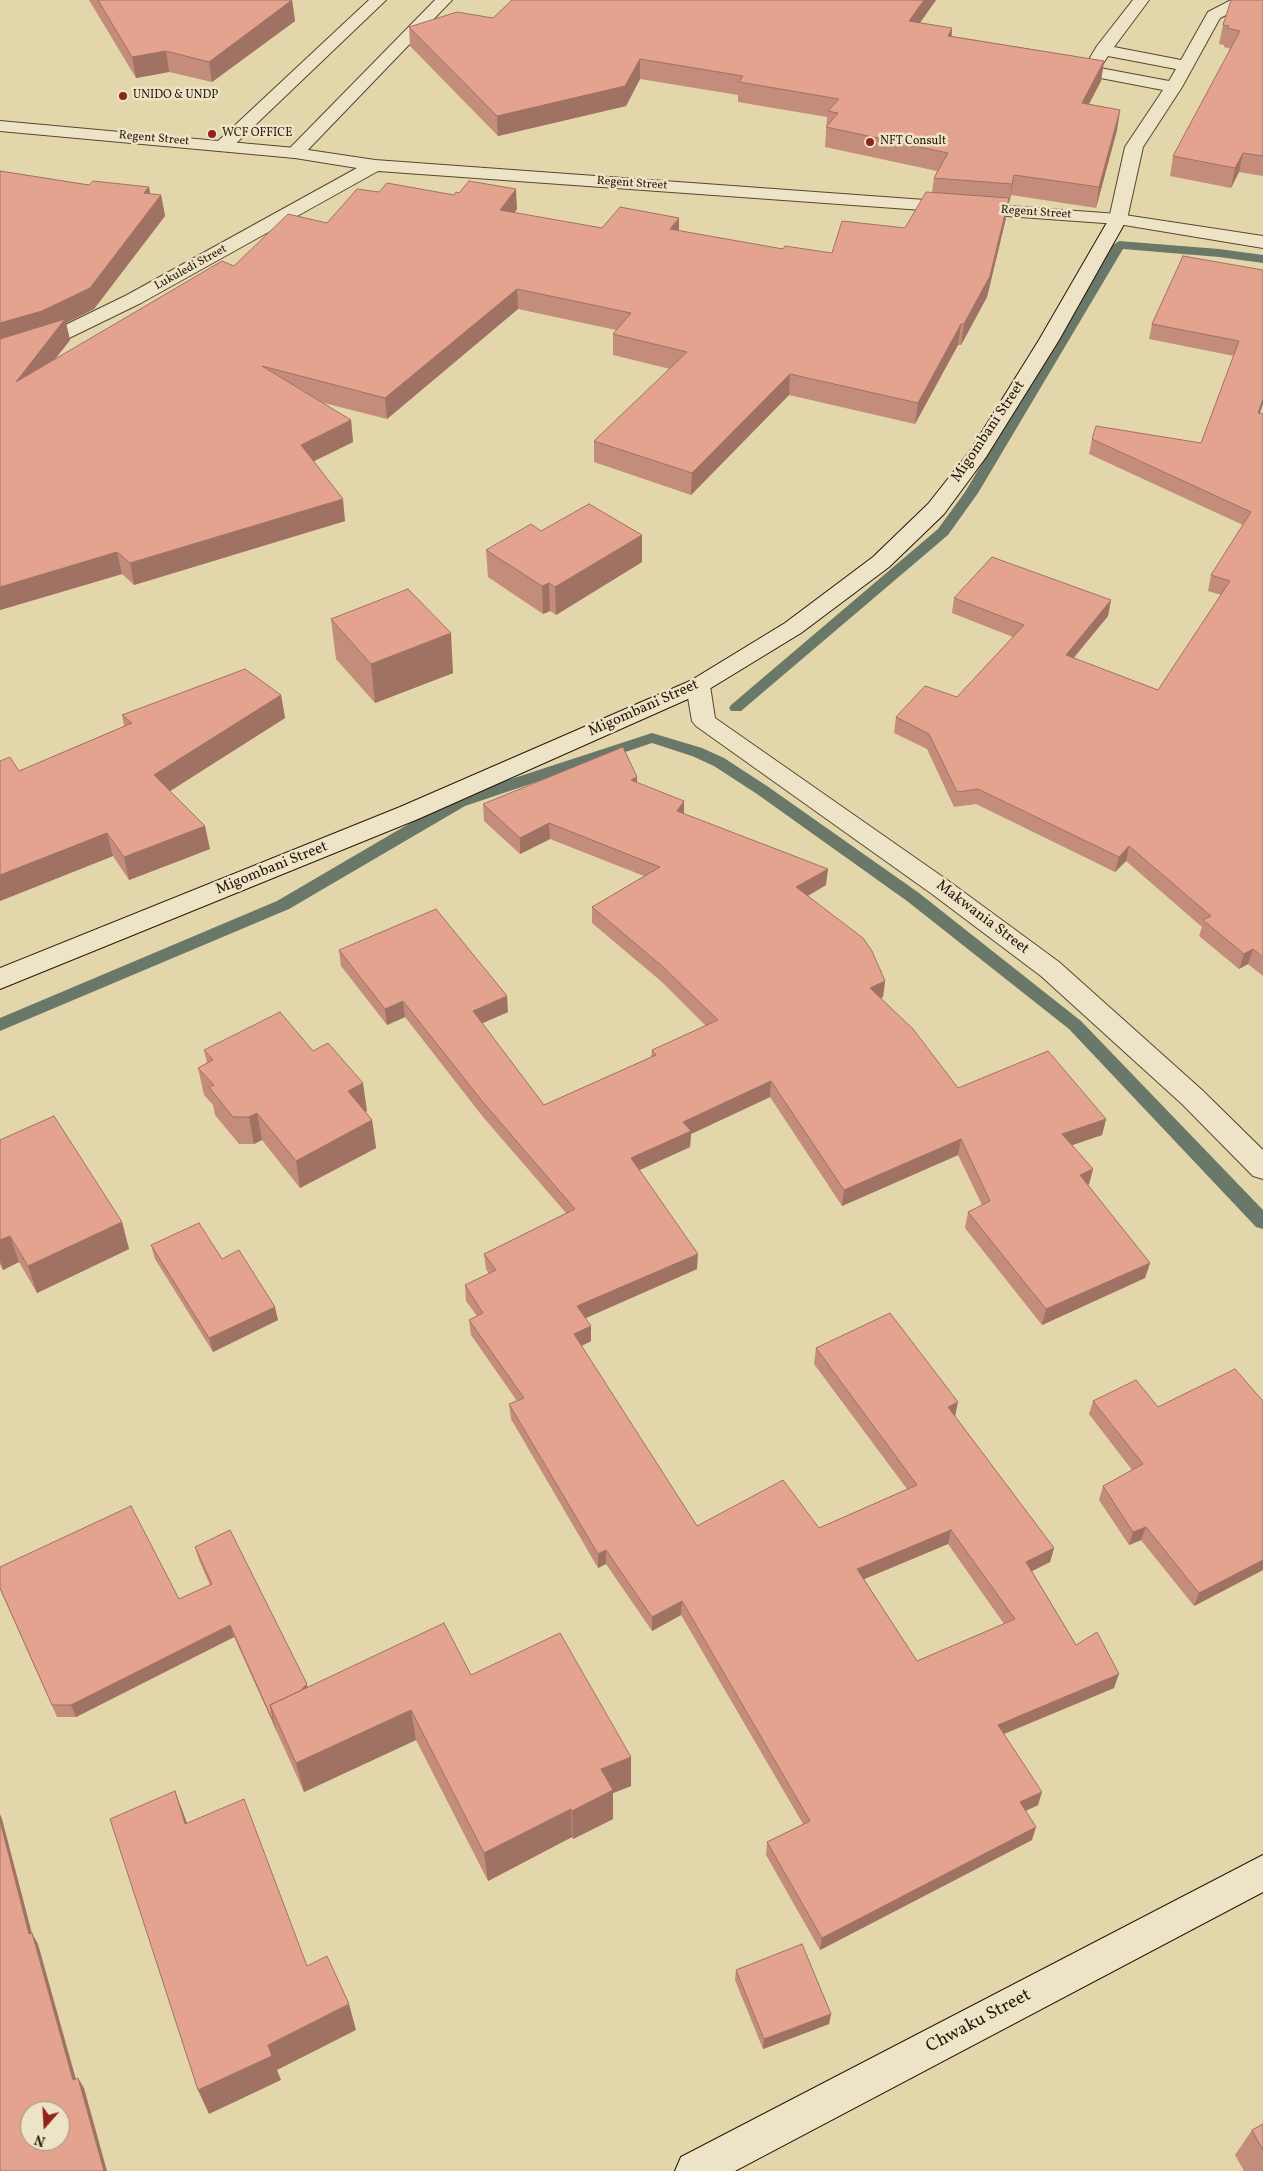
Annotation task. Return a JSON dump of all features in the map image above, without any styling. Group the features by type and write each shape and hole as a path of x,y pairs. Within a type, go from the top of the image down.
{"street":[{"path":"223,146 378,0"},
{"path":"295,153 444,0"},
{"path":"1141,0 1103,50 1090,71 1174,86"},
{"name":"Migombani Street","path":"0,979 409,813 698,686 793,628 881,562 936,509 979,453 1049,340 1118,219 1134,146 1174,86 1214,15 1239,2 1263,1"},
{"path":"1103,50 1186,66"},
{"name":"Regent Street","path":"0,126 295,153 375,165 1118,219 1263,242"},
{"name":"Lukuledi Street","path":"0,353 54,338 134,299 375,165"},
{"name":"Makwania Street","path":"698,686 704,721 933,882 1050,968 1192,1097 1263,1168"},
{"name":"Chwaku Street","path":"695,2171 1263,1873"}],"building":[{"path":"98,0 292,0 209,62 166,51 132,57"},
{"path":"512,0 924,0 909,21 952,28 948,36 1104,61 1082,103 1120,110 1099,187 1014,175 1012,184 934,178 948,153 826,127 838,113 828,111 839,99 739,82 743,76 640,59 625,86 497,116 409,27 457,12 493,18"},
{"path":"1231,0 1263,0 1263,156 1243,153 1235,168 1173,156 1240,31 1223,25"},
{"path":"0,171 89,185 93,181 149,187 144,193 161,195 90,288 42,311 0,323"},
{"path":"469,181 516,189 500,210 602,228 620,207 679,218 670,229 783,249 785,246 832,253 842,221 905,228 926,192 1009,198 990,276 964,324 961,324 918,403 790,374 692,473 594,441 687,352 613,334 631,313 517,289 385,398 262,366 351,420 301,445 343,499 130,563 117,552 0,587 0,339 65,319 16,382 222,261 234,266 288,214 327,223 357,189 379,192 387,183 454,195 456,192 459,193"},
{"path":"1183,256 1263,270 1263,399 1258,413 1263,414 1263,957 1253,949 1244,954 1203,920 1211,916 1129,846 1119,857 978,789 957,792 929,734 896,717 925,686 957,697 1024,625 954,598 992,557 1111,600 1066,655 1158,690 1230,581 1211,575 1251,512 1092,439 1096,426 1201,443 1239,341 1152,324"},
{"path":"589,504 642,535 555,587 549,583 542,586 486,550 531,524 541,531"},
{"path":"408,589 451,633 371,664 331,619"},
{"path":"245,669 281,695 154,775 205,826 124,857 107,833 0,875 0,761 10,757 19,771 132,723 122,715"},
{"path":"623,747 637,777 631,780 684,801 677,811 828,869 796,887 863,938 872,951 885,981 870,988 913,1029 958,1088 1048,1051 1106,1119 1062,1134 1093,1169 1080,1175 1150,1263 1046,1309 968,1212 990,1201 961,1139 844,1190 771,1081 683,1122 691,1131 631,1158 698,1254 577,1306 591,1326 574,1334 697,1526 783,1480 819,1528 917,1485 816,1348 890,1313 958,1402 948,1407 1054,1548 1026,1562 1076,1645 1097,1632 1119,1674 998,1725 1042,1792 1020,1802 1036,1827 822,1938 767,1842 810,1821 682,1601 652,1617 606,1550 598,1554 509,1404 524,1398 469,1320 483,1313 465,1285 496,1270 484,1254 575,1209 482,1101 403,1001 385,1009 339,950 436,909 507,996 473,1011 544,1105 656,1055 652,1050 718,1020 662,966 592,907 660,867 549,823 520,838 483,804","holes":["951,1530 1015,1619 917,1661 857,1569"]},
{"path":"280,1012 313,1051 328,1043 363,1083 348,1091 372,1120 296,1161 257,1113 249,1117 233,1117 209,1087 214,1085 198,1068 213,1060 204,1050"},
{"path":"54,1116 122,1222 28,1266 10,1236 0,1240 0,1140"},
{"path":"199,1223 222,1259 239,1250 275,1307 209,1338 151,1245"},
{"path":"1235,1369 1263,1401 1263,1560 1199,1593 1146,1527 1133,1532 1103,1486 1143,1464 1093,1401 1136,1380 1158,1407"},
{"path":"131,1506 179,1599 212,1584 195,1547 230,1530 307,1684 300,1691 270,1705 272,1719 230,1625 71,1705 52,1705 0,1588 0,1567"},
{"path":"444,1623 471,1675 560,1633 631,1757 601,1769 613,1790 484,1853 411,1710 296,1763 270,1705"},
{"path":"175,1791 185,1824 244,1799 307,1966 327,1956 349,2004 268,2045 272,2056 198,2090 110,1819"},
{"path":"0,1821 29,1934 32,1933 73,2080 78,2078 104,2171 0,2171"},
{"path":"802,1944 831,2014 764,2039 736,1970"},
{"path":"1263,2124 1263,2150 1252,2130"}],"waterway":[{"path":"736,708 943,532 971,493 1119,245 1219,253 1263,259"},
{"path":"0,1025 283,905 459,802 652,738 697,752 719,762 762,790 913,897 1075,1025 1263,1222"}],"place":[{"name":"UNIDO & UNDP","path":"123,96"},
{"name":"WCF OFFICE","path":"212,134"},
{"name":"NFT Consult","path":"870,142"}]}
